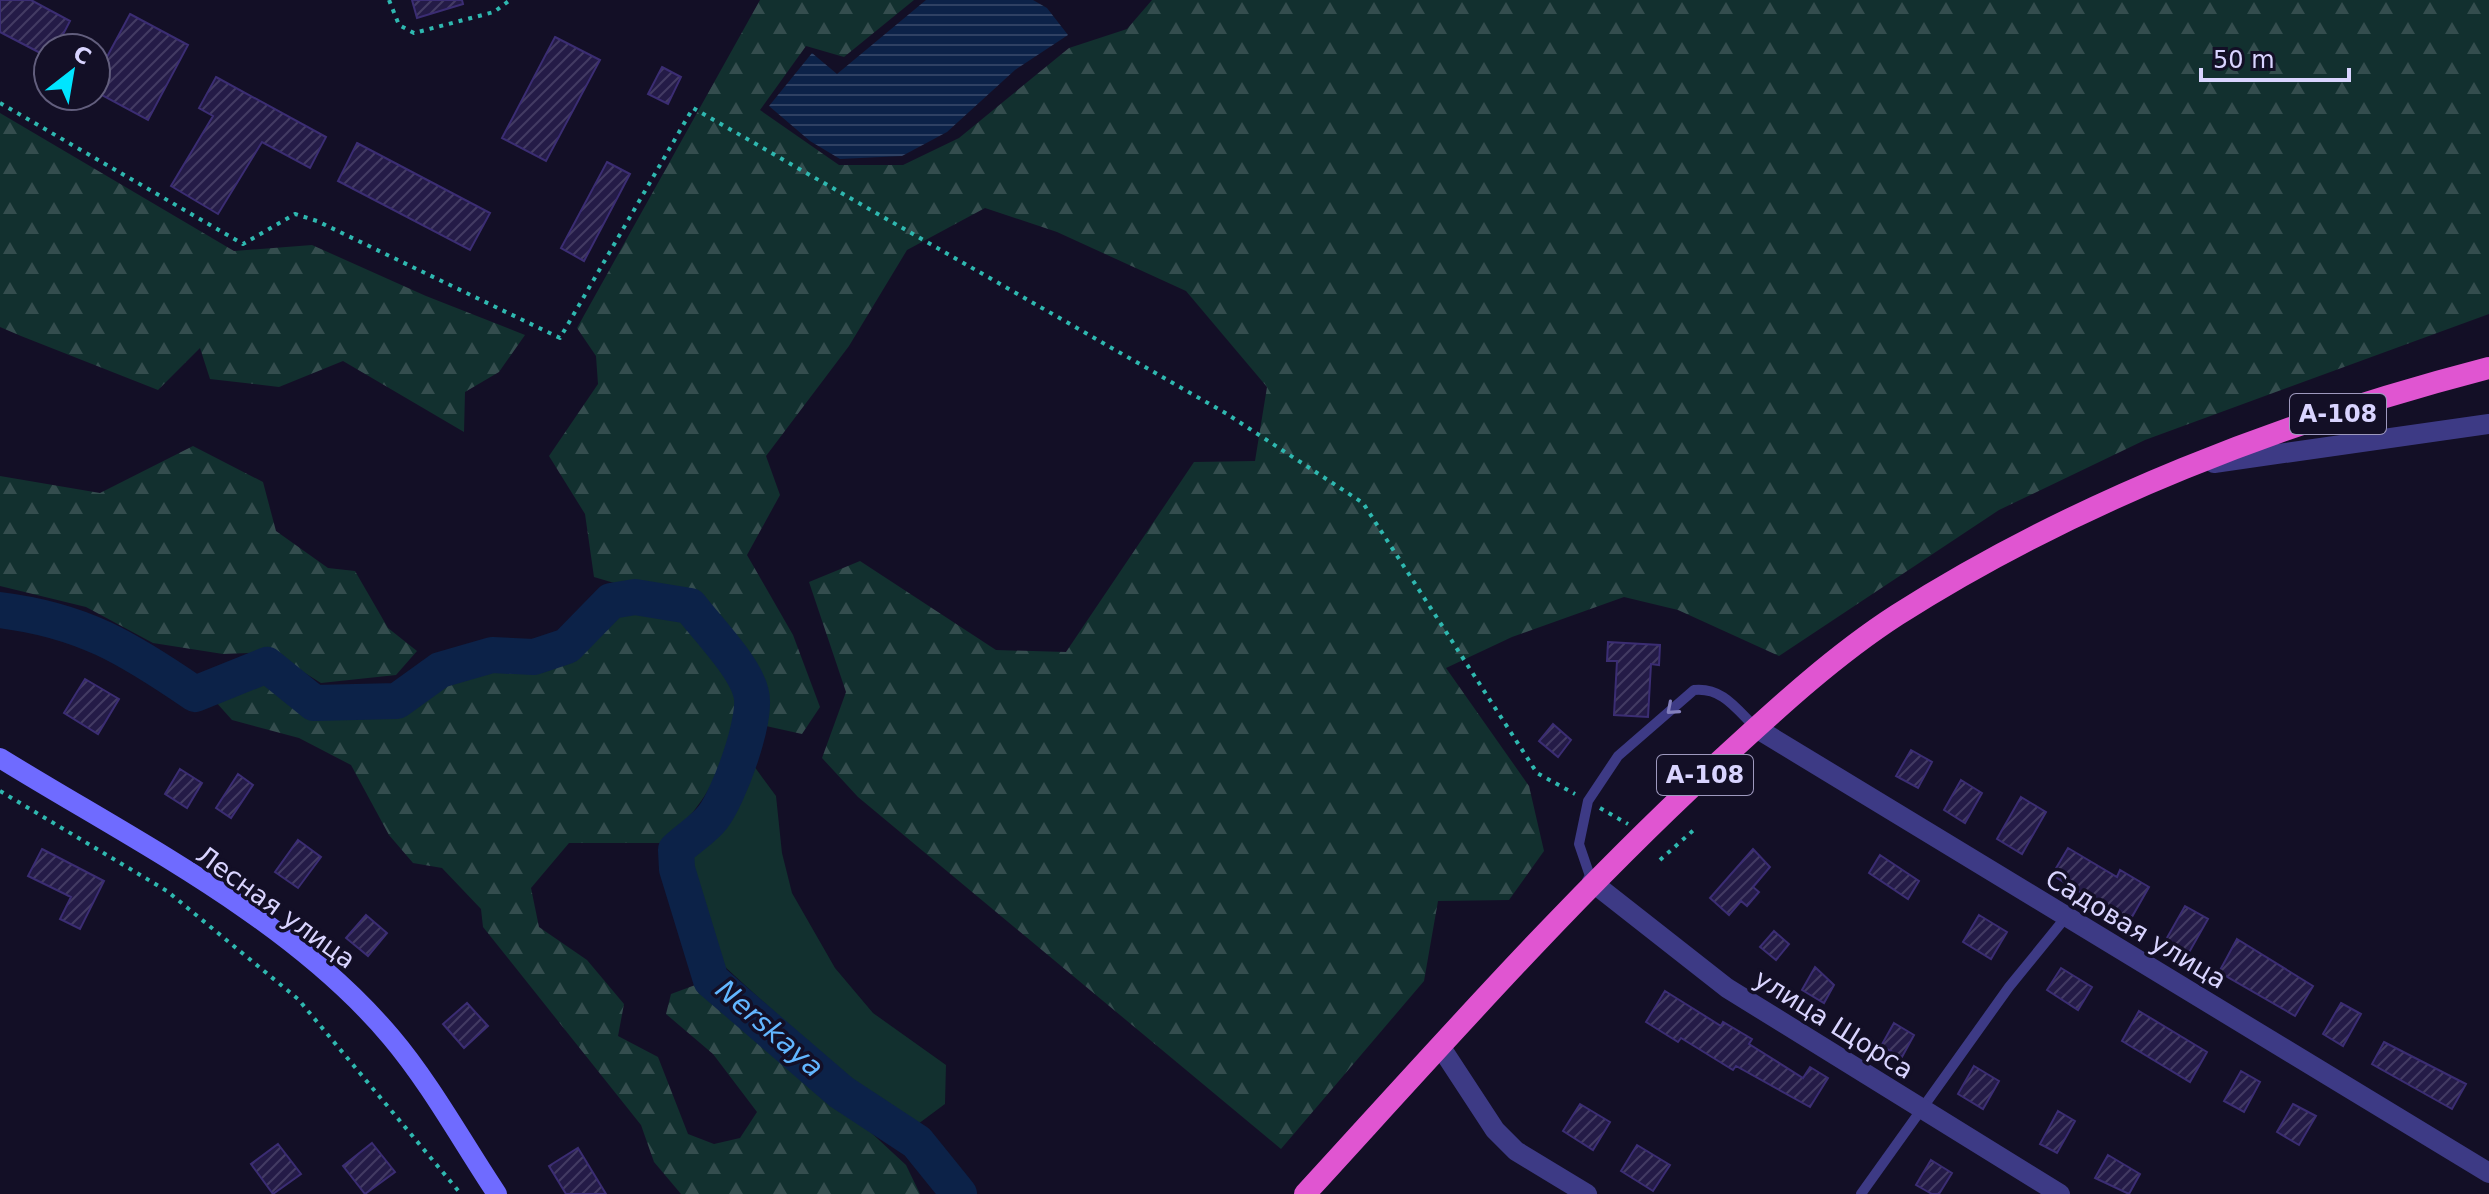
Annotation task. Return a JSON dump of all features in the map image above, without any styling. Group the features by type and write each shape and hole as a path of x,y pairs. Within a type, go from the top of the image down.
{"highway":[{"name":"А-108","path":"1305,1194 1592,882 1756,728 1895,617 2054,529 2190,466 2408,389 2489,368"}],"main road":[{"name":"Лесная улица","path":"0,758 219,893 323,970 392,1038 497,1194"}],"street":[{"path":"2190,466 2489,424"},
{"name":"Садовая улица","path":"1756,728 2489,1173"},
{"name":"улица Щорса","path":"1592,882 1727,988 2060,1194"},
{"path":"1440,1046 1495,1130 1516,1151 1587,1194"}],"lane":[{"path":"1592,882 1579,844 1588,801 1618,756 1694,690 1707,689 1723,695 1756,728"},
{"path":"1861,1194 2009,987 2066,917"}],"path":[{"path":"389,0 399,25 414,33 494,12 510,0"},
{"path":"0,103 243,244 295,214 317,221 560,338 693,108 1227,414 1363,503 1537,773 1628,824"},
{"path":"0,791 167,891 298,999 461,1194"},
{"path":"1660,860 1697,827"}],"green space":[{"path":"760,0 914,0 844,57 806,46 760,110 839,165 903,165 959,138 1069,48 1127,29 1152,0 2489,0 2489,314 2145,440 1999,510 1779,656 1678,610 1624,597 1512,637 1446,668 1529,786 1544,851 1509,900 1438,901 1424,981 1281,1149 858,797 822,758 846,692 809,582 860,561 996,650 1066,652 1194,462 1255,461 1267,387 1186,291 1057,232 985,208 907,250 849,346 766,456 780,495 747,555 793,635 820,707 802,734 766,726 758,688 689,591 621,585 594,577 585,514 549,456 598,384 596,356 577,328"},
{"path":"0,113 234,251 312,245 426,296 525,335 499,372 465,392 464,432 343,361 279,387 210,379 200,348 158,390 21,336 0,327"},
{"path":"193,446 263,482 276,531 328,568 355,571 388,628 417,651 396,675 321,683 271,652 223,654 153,643 86,607 0,586 0,476 100,493"},
{"path":"619,610 684,618 741,695 735,719 723,759 707,792 665,843 569,843 531,888 539,927 587,960 624,1004 618,1036 658,1057 688,1134 714,1144 740,1138 757,1112 713,1054 666,1014 671,994 698,984 838,1102 906,1165 920,1194 681,1194 654,1162 641,1125 483,927 481,909 442,868 413,863 389,835 351,765 299,738 232,720 215,701 245,684 268,681 311,714 398,711 444,678 491,668 531,671 560,659 596,636"},
{"path":"754,766 776,796 782,853 792,893 835,968 873,1013 946,1065 945,1104 918,1124 858,1088 724,966 690,872 689,850 719,832"}],"water":[{"path":"926,0 1033,0 1047,8 1068,35 1015,70 947,132 902,156 840,159 810,141 769,106 812,53 837,74"}],"building":[{"path":"0,0 31,0 70,21 64,32 32,32 32,49 0,32"},
{"path":"412,0 462,0 463,4 417,18"},
{"path":"130,14 188,45 148,120 112,101 112,48"},
{"path":"555,37 600,60 546,161 502,138"},
{"path":"662,67 681,77 668,104 648,94"},
{"path":"216,77 326,137 310,168 262,142 218,214 171,186 213,116 199,108"},
{"path":"357,143 490,213 470,250 338,181"},
{"path":"607,162 630,174 584,261 561,248"},
{"path":"1608,642 1660,645 1659,665 1651,664 1648,717 1614,715 1617,661 1607,661"},
{"path":"85,679 119,699 98,734 64,713"},
{"path":"1553,724 1571,740 1558,757 1539,741"},
{"path":"1911,750 1932,762 1918,788 1896,776"},
{"path":"180,769 202,783 187,808 165,794"},
{"path":"238,774 253,785 231,818 216,808"},
{"path":"1961,780 1982,793 1965,823 1944,810"},
{"path":"2021,797 2046,812 2022,854 1997,839"},
{"path":"298,840 321,857 298,888 275,872"},
{"path":"2068,848 2117,877 2120,870 2149,887 2129,922 2052,875"},
{"path":"42,849 104,881 80,929 60,919 71,897 28,876"},
{"path":"1753,849 1770,867 1753,887 1759,892 1747,906 1741,901 1729,915 1710,898"},
{"path":"1880,855 1919,881 1908,899 1869,873"},
{"path":"2185,906 2208,919 2187,956 2164,943"},
{"path":"366,915 387,933 368,956 346,938"},
{"path":"1979,915 2007,932 1991,959 1963,942"},
{"path":"1774,931 1789,944 1776,960 1760,947"},
{"path":"2237,939 2313,986 2295,1016 2219,972"},
{"path":"1815,967 1834,985 1824,1003 1802,990"},
{"path":"2061,968 2092,987 2078,1010 2047,990"},
{"path":"1665,991 1721,1026 1723,1022 1752,1039 1749,1044 1803,1078 1810,1067 1828,1078 1810,1107 1736,1066 1733,1070 1681,1038 1678,1042 1646,1022"},
{"path":"467,1003 488,1026 464,1048 443,1024"},
{"path":"2341,1003 2361,1014 2343,1046 2323,1034"},
{"path":"2139,1011 2207,1052 2190,1082 2122,1041"},
{"path":"1894,1023 1914,1035 1902,1057 1881,1046"},
{"path":"2384,1042 2466,1084 2452,1109 2372,1064"},
{"path":"1974,1066 1999,1081 1983,1109 1958,1094"},
{"path":"2241,1071 2260,1082 2244,1112 2224,1101"},
{"path":"1580,1104 1610,1122 1593,1150 1563,1131"},
{"path":"2293,1104 2316,1116 2299,1145 2277,1132"},
{"path":"2058,1111 2075,1121 2057,1153 2040,1144"},
{"path":"372,1143 395,1172 365,1194 343,1166"},
{"path":"278,1144 301,1174 273,1194 251,1164"},
{"path":"1637,1145 1670,1165 1653,1191 1621,1171"},
{"path":"578,1148 606,1194 566,1194 549,1166"},
{"path":"2108,1155 2140,1174 2129,1194 2095,1178"},
{"path":"1931,1160 1952,1173 1939,1194 1932,1194 1916,1185"}],"waterway":[{"name":"Nerskaya","path":"0,610 56,621 103,638 195,694 267,665 314,703 397,701 440,670 492,655 534,657 567,646 611,601 635,597 690,606 741,672 751,693 752,705 741,756 720,807 676,850 677,869 711,980 841,1092 917,1142 959,1194"}]}
